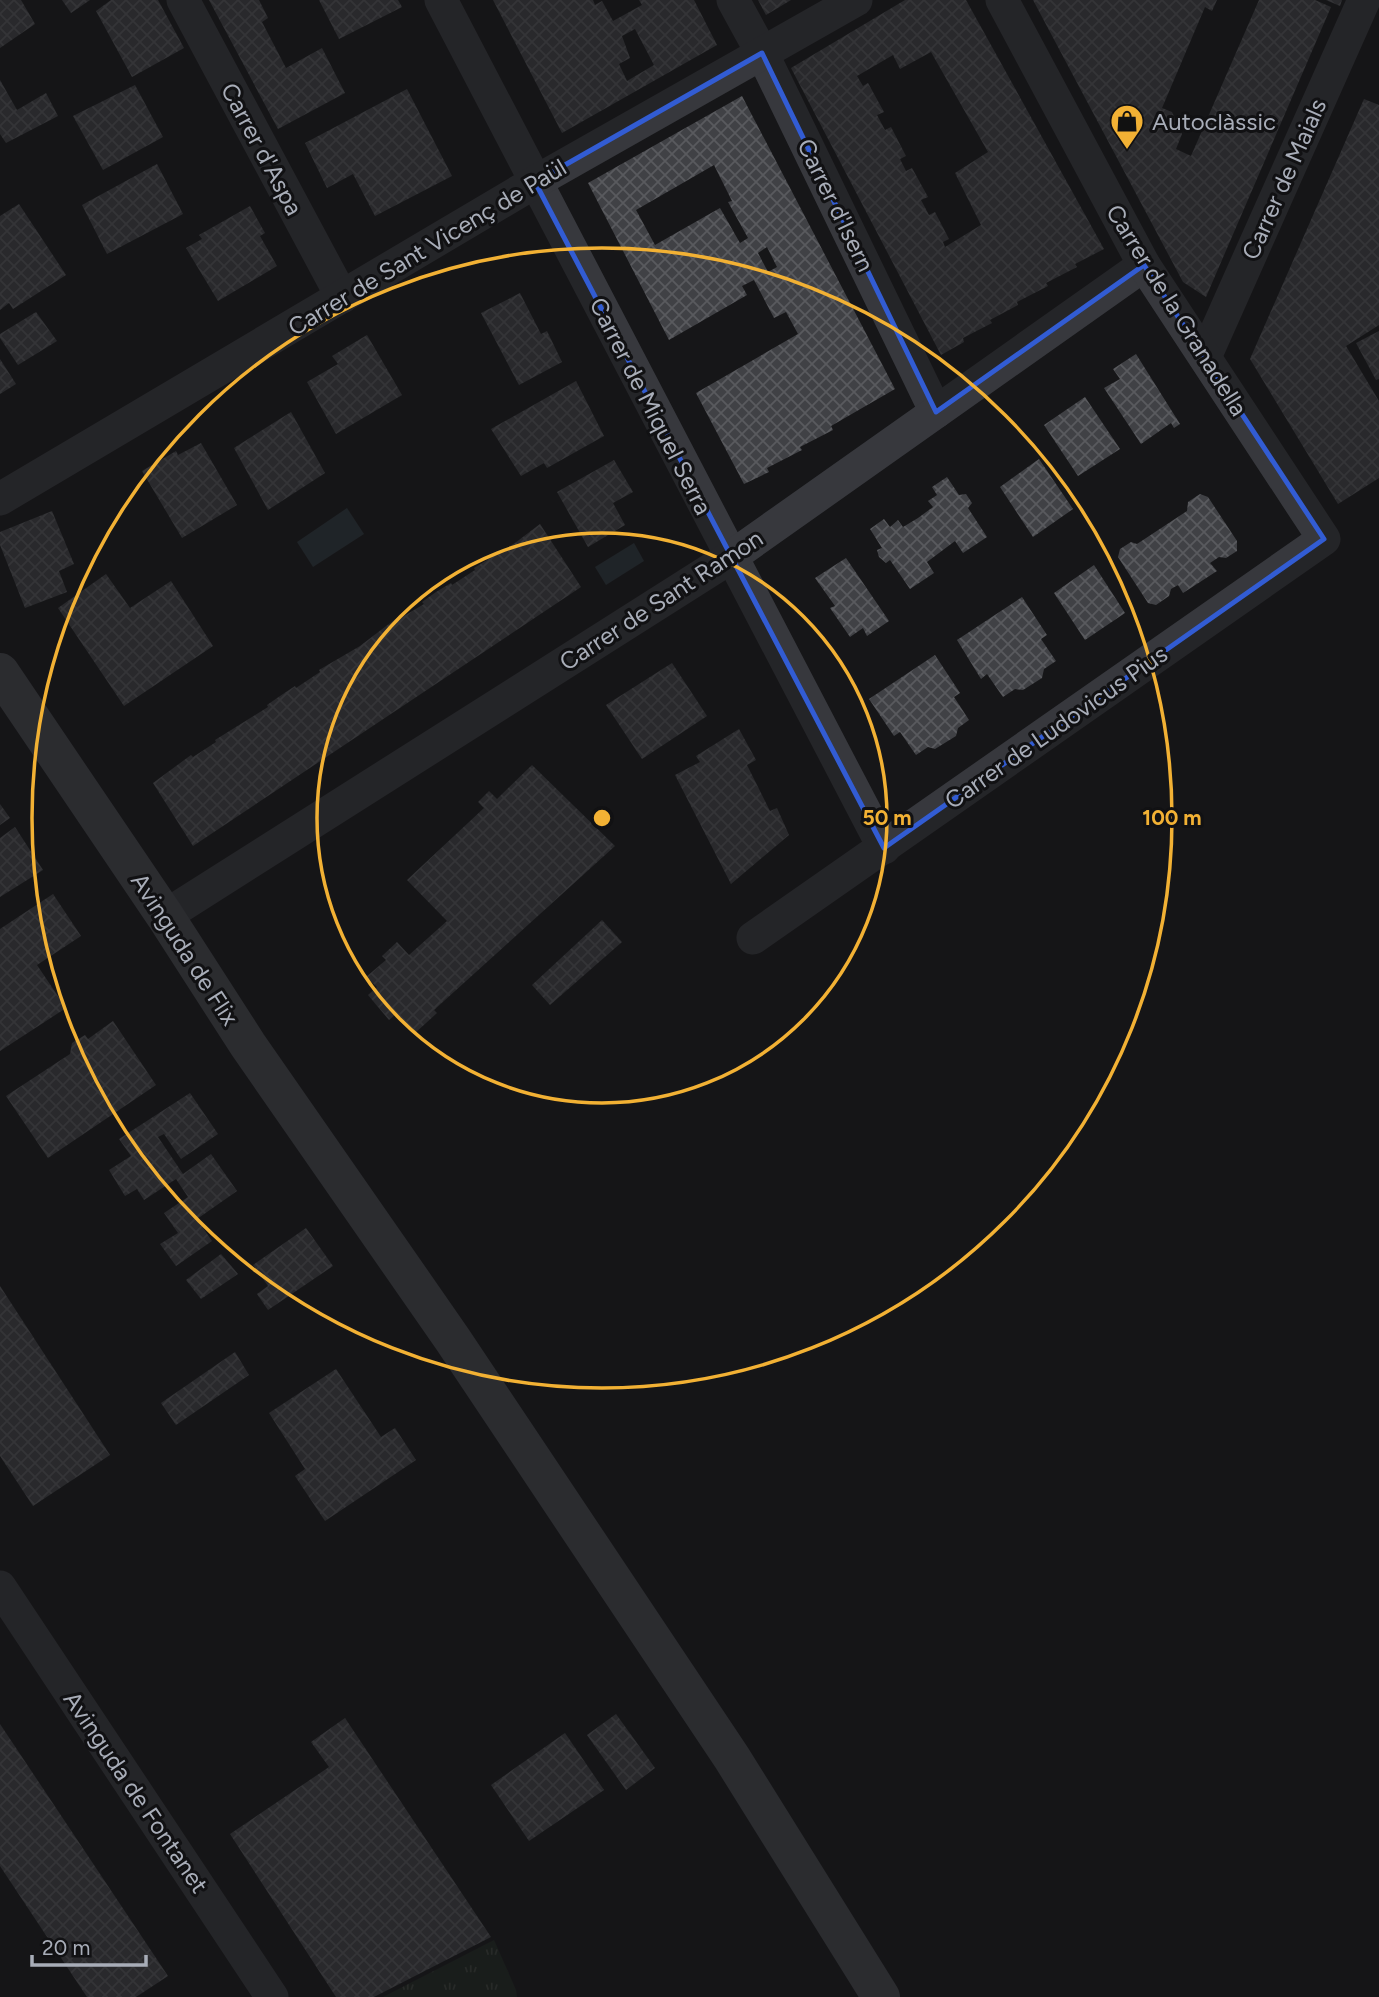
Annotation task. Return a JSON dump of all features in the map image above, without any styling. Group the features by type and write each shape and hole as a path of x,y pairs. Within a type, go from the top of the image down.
{"street":[{"name":"Carrer d'Aspa","path":"183,0 342,297"},
{"name":"Carrer de Miquel Serra","path":"441,0 884,848"},
{"name":"Carrer d'Isern","path":"733,0 762,53 936,412"},
{"name":"Carrer de Sant Vicenç de Paül","path":"0,499 535,182 856,0"},
{"name":"Carrer de la Granadella","path":"1002,0 1144,265 1324,539"},
{"name":"Carrer de Maials","path":"1205,357 1364,0"},
{"name":"Carrer de Sant Ramon","path":"165,916 731,557 1144,265"},
{"name":"Carrer de Ludovicus Pius","path":"753,938 1324,539"},
{"name":"Avinguda de Flix","path":"0,672 165,916 248,1045 373,1223 732,1758 881,1997"},
{"name":"Avinguda de Fontanet","path":"0,1587 272,1997"}],"highlighted area":[{"path":"762,53 936,412 1144,265 1324,539 884,848 535,182"}],"green space":[{"path":"494,1940 517,1997 383,1997"}],"shaded area":[{"path":"347,508 364,534 313,567 297,542"},
{"path":"634,543 644,561 606,585 595,567"}],"building":[{"path":"0,0 21,0 35,24 0,48"},
{"path":"62,0 90,0 71,13"},
{"path":"111,0 158,0 184,48 132,77 96,11"},
{"path":"209,0 259,0 268,18 262,22 286,68 322,48 345,93 278,129"},
{"path":"319,0 398,0 402,7 339,39"},
{"path":"493,0 593,0 595,5 602,1 613,21 642,5 639,0 694,0 717,45 562,133","holes":["635,29 654,65 627,81 619,64 630,58 622,36"]},
{"path":"758,0 791,0 766,15"},
{"path":"905,0 966,0 1104,249 1075,264 1077,267 1046,283 1048,286 1017,302 1018,305 990,320 992,323 963,338 964,342 941,355 791,68","holes":["931,52 988,152 955,173 981,225 945,247 943,242 949,239 935,212 929,215 921,200 928,197 912,168 906,171 900,159 906,156 891,127 885,130 877,115 884,112 868,83 863,86 857,76 893,55 900,69"]},
{"path":"1033,0 1217,0 1212,11 1205,7 1162,108 1172,112 1182,134 1176,149 1191,156 1259,0 1315,0 1331,7 1206,297 1183,282"},
{"path":"1326,0 1342,0 1340,6"},
{"path":"0,80 17,110 46,93 58,116 6,143 0,134"},
{"path":"135,85 163,137 103,170 73,116"},
{"path":"407,89 452,176 375,216 353,174 327,188 305,143"},
{"path":"742,96 895,389 831,426 833,430 800,447 802,450 767,468 769,472 744,484 696,393 798,334 786,312 774,318 754,280 742,286 747,295 669,340 588,183","holes":["714,165 732,201 728,202 748,238 740,243 720,208 655,245 636,210","767,247 777,267 768,272 758,253"]},
{"path":"1364,99 1379,105 1379,325 1346,346 1379,401 1379,478 1338,504 1250,359"},
{"path":"157,164 183,214 107,254 82,205"},
{"path":"19,204 66,275 13,309 9,303 0,310 0,216"},
{"path":"250,206 265,233 260,236 277,266 218,301 186,248 202,239 199,235"},
{"path":"520,293 541,334 547,331 562,362 519,385 481,313"},
{"path":"36,312 57,341 18,365 0,334"},
{"path":"1379,331 1379,379 1376,380 1356,343"},
{"path":"367,335 402,395 336,434 307,382 338,364 332,356"},
{"path":"1136,354 1180,424 1174,428 1171,423 1141,444 1104,388 1120,379 1113,369"},
{"path":"0,359 16,384 0,394"},
{"path":"576,381 604,436 547,468 544,463 521,476 491,429"},
{"path":"1085,397 1120,449 1078,476 1044,425"},
{"path":"291,412 325,473 268,510 234,448"},
{"path":"201,443 237,505 182,538 142,471 176,451 178,455"},
{"path":"1039,459 1073,509 1033,537 1000,487"},
{"path":"614,460 633,492 613,503 625,525 588,547 557,492"},
{"path":"947,477 959,495 966,494 972,503 968,508 987,537 963,553 955,541 927,562 934,573 910,589 890,560 886,563 879,557 877,550 882,548 870,529 884,519 890,527 898,520 903,527 918,518 933,507 928,501 937,495 932,487"},
{"path":"1200,494 1208,497 1237,541 1237,551 1210,563 1217,571 1183,593 1178,585 1156,605 1148,603 1118,557 1120,549 1131,542 1137,544 1187,511 1188,502"},
{"path":"52,511 74,564 59,571 67,592 25,608 0,545 0,532"},
{"path":"540,524 581,587 193,846 153,783 191,755 193,757 216,742 215,740 268,707 267,705 280,696 360,646 398,617 399,619 424,604 422,602 436,592 475,570 474,568"},
{"path":"846,558 889,621 867,636 863,628 850,637 830,608 835,606 815,578"},
{"path":"1094,565 1125,613 1085,640 1054,593"},
{"path":"106,574 130,608 171,581 213,646 124,706 58,608"},
{"path":"1022,597 1047,635 1041,639 1056,661 1044,669 1042,678 1023,690 1015,689 1003,697 987,674 981,679 957,640"},
{"path":"935,655 960,693 954,697 969,720 958,728 956,736 935,749 928,747 916,755 900,732 894,736 869,699"},
{"path":"672,663 707,716 642,759 606,705"},
{"path":"739,729 756,760 747,765 770,811 777,808 789,835 731,884 675,775 700,762 696,756"},
{"path":"532,765 615,846 434,1010 437,1013 414,1034 396,1014 389,1020 368,995 377,987 366,977 386,960 382,956 397,942 409,955 447,921 407,880 484,808 478,802 489,791 497,799"},
{"path":"0,804 10,818 0,825"},
{"path":"15,827 43,870 0,897 0,838"},
{"path":"53,894 81,936 37,965 66,1008 0,1051 0,929"},
{"path":"602,920 622,942 550,1005 532,985"},
{"path":"113,1021 156,1085 48,1158 6,1096 70,1054 72,1043 85,1035 88,1039"},
{"path":"190,1093 218,1134 181,1159 164,1134 158,1137 183,1174 211,1154 237,1191 197,1219 212,1241 176,1266 160,1244 178,1233 164,1213 188,1197 176,1179 144,1200 137,1189 125,1196 109,1170 131,1156 119,1139"},
{"path":"306,1228 333,1266 268,1310 257,1294 268,1286 253,1265"},
{"path":"221,1254 238,1274 201,1299 186,1280"},
{"path":"0,1286 110,1455 33,1506 0,1456"},
{"path":"235,1352 249,1375 176,1425 161,1403"},
{"path":"336,1369 381,1437 395,1428 416,1460 325,1521 295,1476 305,1469 269,1413"},
{"path":"616,1714 655,1768 626,1790 587,1735"},
{"path":"345,1718 491,1937 374,1997 336,1997 230,1834 329,1767 311,1742"},
{"path":"0,1724 168,1976 136,1997 87,1997 0,1866"},
{"path":"565,1733 604,1790 529,1841 491,1785"}],"place":[{"name":"Autoclàssic","path":"1127,151"}]}
